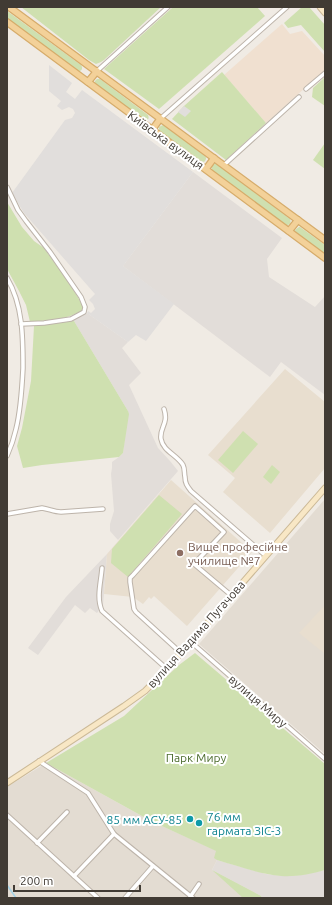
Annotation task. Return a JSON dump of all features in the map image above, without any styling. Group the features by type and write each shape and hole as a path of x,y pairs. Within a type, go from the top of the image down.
{"main road":[{"name":"Київська вулиця","path":"9,7 325,240"},
{"name":"Київська вулиця","path":"7,22 325,258"},
{"path":"88,82 96,71"},
{"path":"152,130 160,119"},
{"path":"206,169 214,158"},
{"path":"289,231 298,220"}],"street":[{"path":"96,71 168,7"},
{"path":"160,119 287,7"},
{"path":"320,7 325,13"},
{"path":"306,90 325,73"},
{"path":"224,165 299,97"},
{"path":"7,187 18,210 50,252 85,307 84,312 71,319 44,323 21,324"},
{"path":"7,278 15,293 20,314 23,352 21,402 16,429 7,456"},
{"path":"164,409 166,419 160,438 167,450 183,464 186,485 266,556"},
{"name":"вулиця Вадима Пугачова","path":"7,782 145,690 167,669 325,488"},
{"path":"181,653 136,612 130,578 196,506 224,532 194,564 232,596"},
{"path":"7,514 42,508 54,512 103,509"},
{"path":"102,568 99,604 102,611 167,669"},
{"name":"вулиця Миру","path":"191,642 325,759"},
{"path":"39,761 88,793 114,834 191,897 199,884"},
{"path":"38,843 67,812"},
{"path":"7,815 98,898"},
{"path":"74,876 114,834"},
{"path":"125,898 153,866"}],"shaded area":[{"path":"282,24 290,34 302,31 325,56 325,70 266,123 224,75"},
{"path":"49,65 72,83 66,92 75,99 82,90 193,172 123,266 174,304 146,341 136,335 128,342 87,313 88,311 91,313 95,309 89,300 95,294 24,213 12,193 65,120 72,118 75,113 73,109 69,107 62,110 57,106 61,101 49,91"},
{"path":"184,106 191,111 185,117 178,112"},
{"path":"193,172 282,238 267,259 269,277 315,307 325,296 325,395 281,362 270,377 123,266"},
{"path":"87,313 128,342 122,348 141,373 129,385 158,448 178,471 118,540 110,531 110,524 114,511 111,474 112,462 123,453 128,411 74,321 74,319"},
{"name":"Вище професійне училище №7","path":"285,369 325,402 325,468 270,533 223,492 235,478 208,455"},
{"name":"Вище професійне училище №7","path":"171,480 252,552 187,626 154,596 151,599 149,597 143,604 133,597 104,594 107,554"},
{"path":"325,499 325,754 199,644"},
{"path":"107,554 103,605 97,613 90,608 85,613 75,605 38,655 28,648 66,597"},
{"path":"325,605 325,654 299,633"},
{"path":"46,763 151,821 217,851 217,860 212,870 261,896 262,898 7,898 7,787"},
{"path":"217,860 266,874 282,876 301,875 325,870 325,898 262,898 261,896 212,870"}],"green space":[{"path":"21,7 161,7 104,60 96,64"},
{"path":"173,7 257,7 265,16 159,109 104,69"},
{"path":"302,7 309,7 325,25 325,52 301,25 288,28 284,23"},
{"path":"7,11 81,65 81,70 77,71 7,19"},
{"path":"222,72 266,123 226,160 172,119 184,106"},
{"path":"325,77 325,106 312,97 313,88"},
{"path":"100,79 148,115 149,118 146,121 144,120 95,85 95,81"},
{"path":"163,125 205,156 205,161 201,161 159,131 159,127"},
{"path":"325,143 325,169 313,160"},
{"path":"216,163 290,219 290,224 286,225 212,170 212,166"},
{"path":"7,202 22,227 34,241 44,248 64,276 83,306 83,310 64,318 30,322 26,305 7,269"},
{"path":"299,227 325,245 325,255 296,234 295,230"},
{"path":"74,321 128,411 129,414 123,453 119,457 23,468 17,446 31,381 34,326"},
{"path":"243,431 258,444 233,473 218,460"},
{"path":"272,465 280,472 271,484 263,477"},
{"path":"159,495 182,514 128,577 111,563 112,549"},
{"name":"Парк Миру","path":"195,653 325,764 325,870 303,875 281,876 257,872 217,860 214,858 216,851 151,821 46,763 124,716 179,665"},
{"path":"212,870 261,896 262,898 243,898"}],"waterway":[{"path":"7,885 16,898"}],"place":[{"name":"Вище професійне училище №7","path":"180,553"},
{"name":"85 мм АСУ-85","path":"190,819"},
{"name":"76 мм гармата ЗІС-3","path":"199,823"}]}
